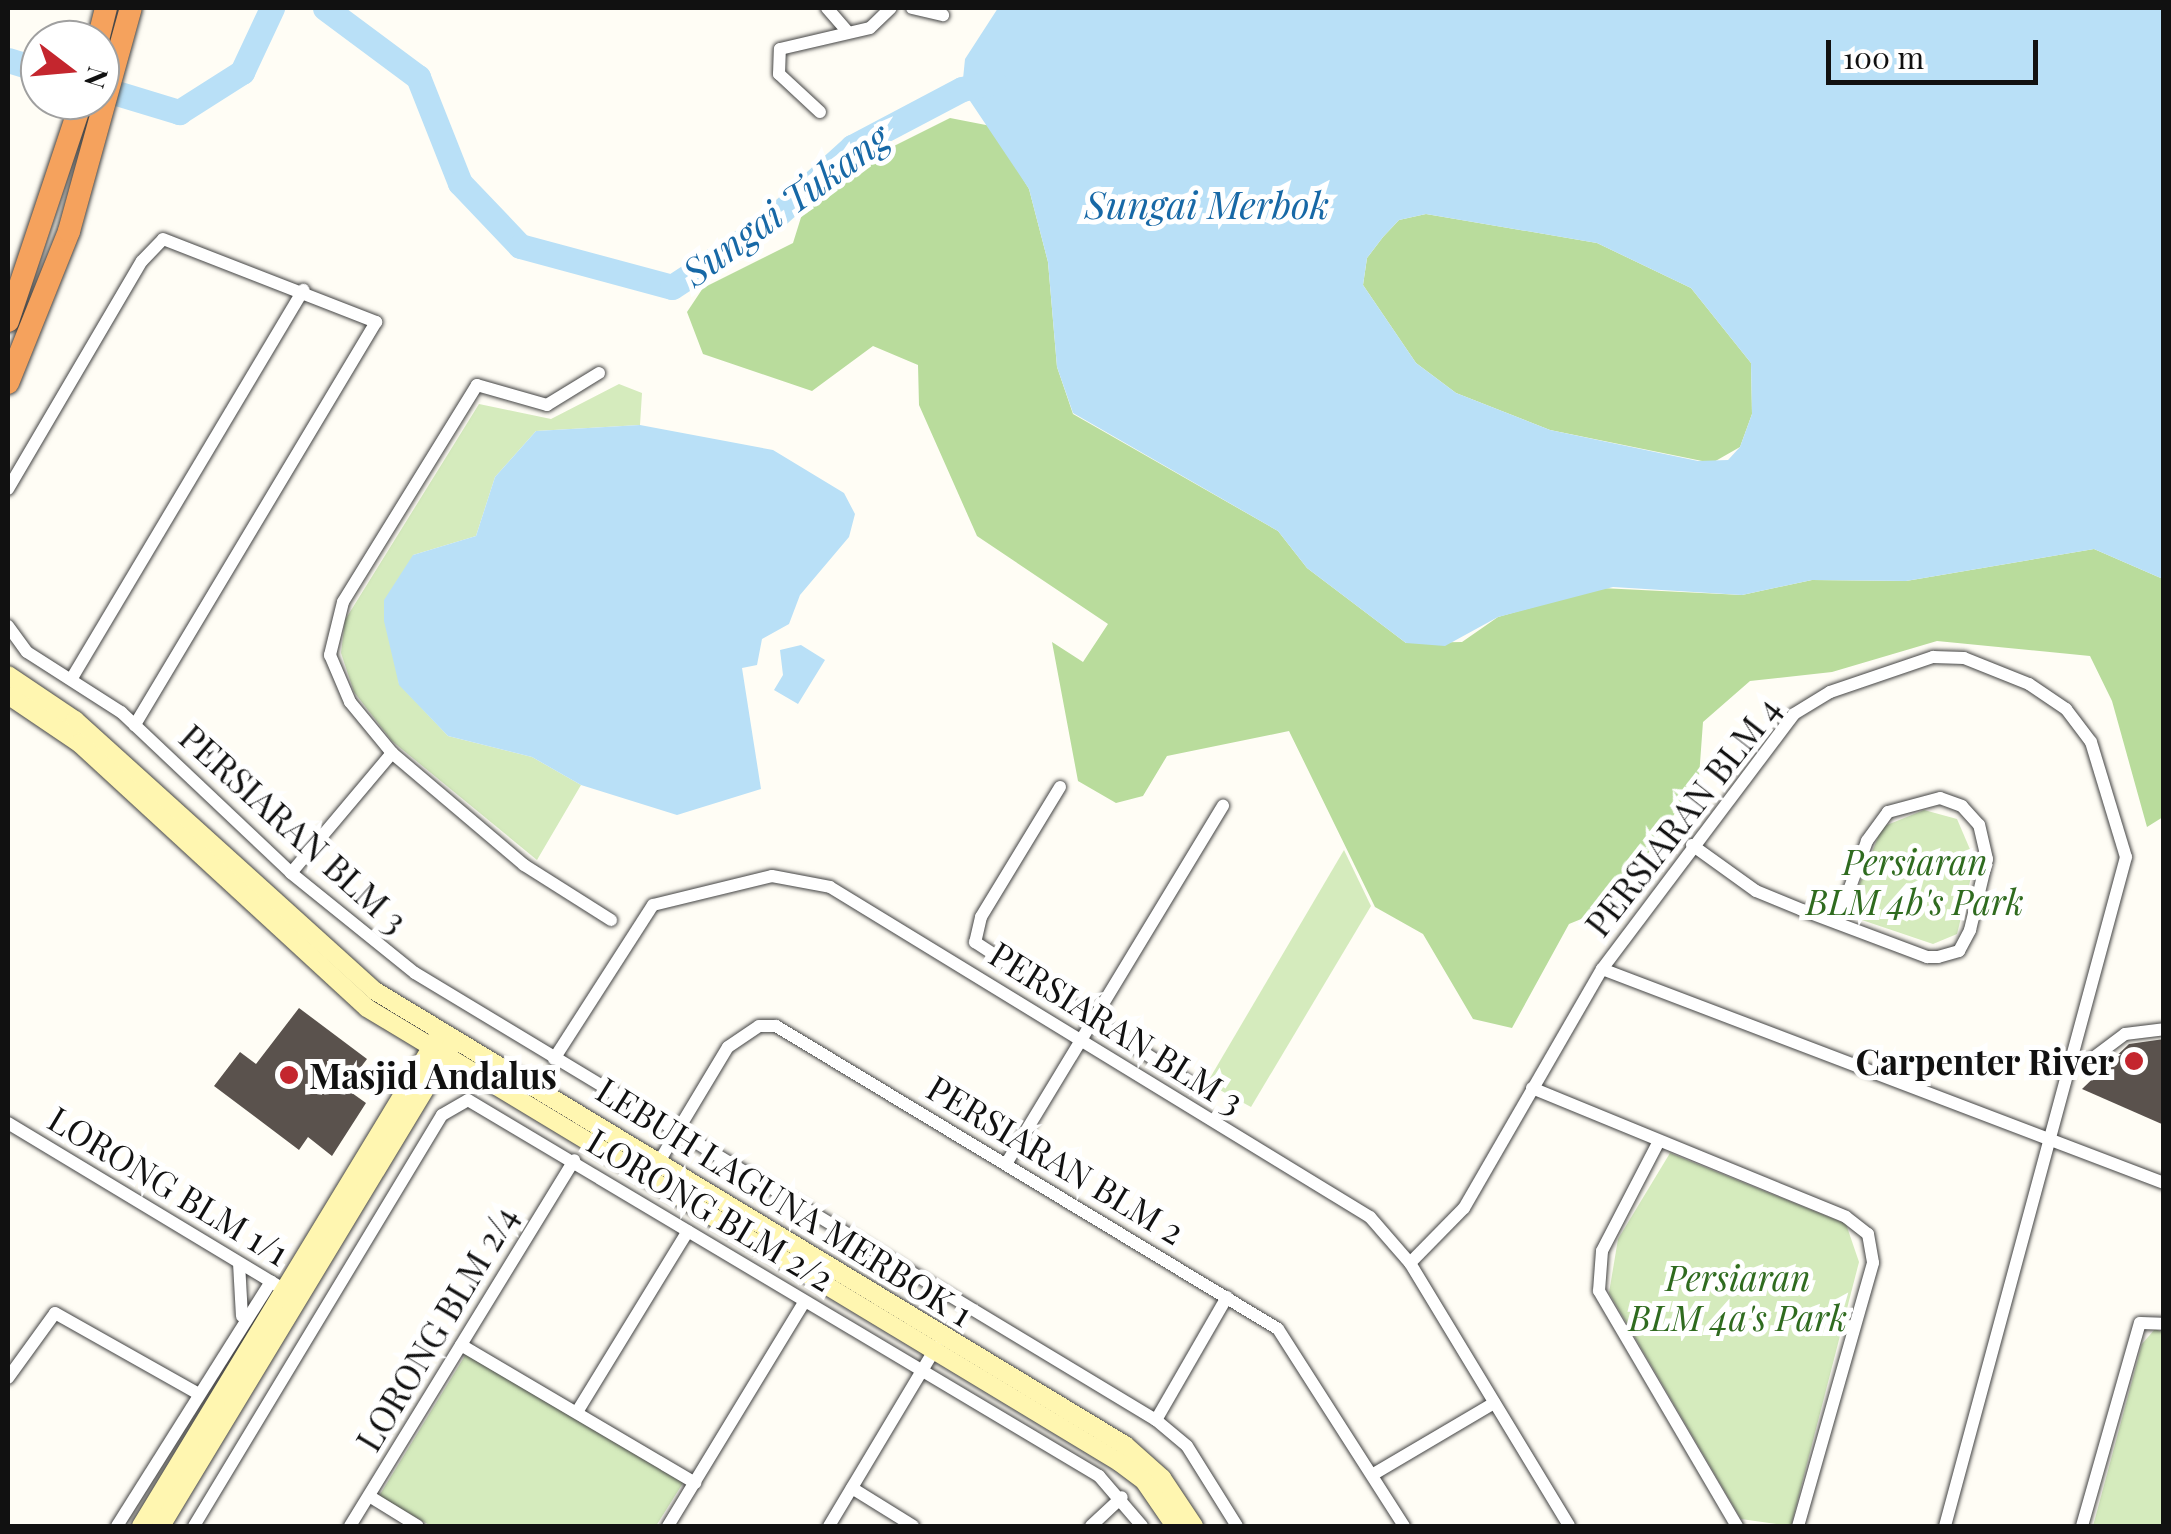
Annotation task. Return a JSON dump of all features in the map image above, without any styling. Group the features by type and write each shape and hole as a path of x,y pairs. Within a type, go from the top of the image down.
{"highway":[{"path":"8,384 70,186 132,8"},
{"path":"8,321 70,186 79,120"}],"street":[{"path":"827,8 846,30"},
{"path":"820,112 785,82 777,54 846,30 870,28 890,8"},
{"path":"912,8 943,15"},
{"path":"8,488 156,244 186,242 372,319 374,336 136,725"},
{"path":"72,678 303,290"},
{"path":"599,373 546,404 477,385 332,625 334,668 356,711 392,753 524,864 611,920"},
{"name":"PERSIARAN BLM 3","path":"8,626 20,647 72,678 136,725 291,873 415,973 1156,1420 1186,1446 1238,1526"},
{"name":"PERSIARAN BLM 4","path":"1410,1262 1464,1208 1602,969 1780,728 1830,692 1948,656 2054,698 2091,742 2126,845 1945,1526"},
{"name":"LEBUH LAGUNA MERBOK 1","path":"8,676 75,720 366,984 444,1042 939,1343 1134,1472 1175,1526"},
{"name":"LEBUH LAGUNA MERBOK 1","path":"8,694 79,743 367,1008 444,1042"},
{"path":"291,873 392,753"},
{"path":"1060,787 981,917 975,942 1203,1091"},
{"path":"1692,845 1756,891 1838,923 1927,956 1959,951 1985,876 1979,825 1962,806 1940,798 1888,812 1866,841 1838,923"},
{"path":"1006,1164 1223,806"},
{"name":"PERSIARAN BLM 3","path":"554,1058 652,904 783,876 848,895 1360,1210 1410,1262 1570,1526"},
{"path":"1602,969 2164,1184"},
{"name":"PERSIARAN BLM 2","path":"655,1168 728,1047 768,1025 1006,1164 1227,1298 1287,1339 1404,1526"},
{"path":"2069,1064 2089,1062 2125,1034 2164,1029"},
{"path":"141,1526 285,1290 444,1042"},
{"path":"1532,1088 1846,1216 1872,1243 1798,1526"},
{"name":"LORONG BLM 2/2","path":"194,1526 447,1108 474,1101 922,1371 1122,1497 1142,1526"},
{"name":"LORONG BLM 1/1","path":"8,1123 285,1290"},
{"path":"1659,1141 1602,1251 1599,1291 1737,1526"},
{"name":"LORONG BLM 2/4","path":"350,1526 574,1160"},
{"path":"577,1412 688,1231"},
{"path":"240,1262 242,1318"},
{"path":"117,1526 242,1318 285,1290"},
{"path":"161,1526 285,1290"},
{"path":"1156,1420 1227,1298"},
{"path":"668,1526 805,1301"},
{"path":"8,1378 55,1313 197,1393"},
{"path":"2082,1526 2140,1324 2164,1324"},
{"path":"829,1526 939,1343"},
{"name":"LEBUH LAGUNA MERBOK 1","path":"939,1343 1138,1454 1194,1526"},
{"path":"461,1345 695,1483"},
{"path":"1372,1474 1494,1403"},
{"path":"852,1488 913,1526"},
{"path":"368,1496 418,1526"},
{"path":"1091,1526 1122,1497"}],"green space":[{"path":"950,118 991,126 1029,189 1048,262 1057,367 1073,414 1278,531 1307,568 1406,643 1462,642 1498,617 1601,588 1742,595 1812,580 1906,581 2094,549 2163,579 2163,817 2147,827 2112,701 2090,656 1937,641 1832,672 1750,681 1703,722 1699,777 1613,906 1569,924 1512,1028 1473,1019 1423,934 1375,907 1289,731 1167,756 1143,796 1116,803 1078,781 1052,642 1083,662 1108,624 977,536 919,405 918,365 873,346 812,391 703,354 687,312 703,288 793,243 803,211 890,148"},
{"path":"1426,214 1597,243 1691,288 1751,363 1752,414 1740,447 1712,463 1550,430 1456,393 1416,363 1363,285 1367,258 1383,237 1399,220"},
{"path":"619,384 642,393 640,425 536,431 495,477 476,536 413,555 395,656 399,684 448,736 532,757 581,785 537,860 392,741 354,692 341,653 345,620 479,404 551,419"},
{"name":"Persiaran BLM 4b's Park","path":"1924,810 1957,819 1975,861 1957,934 1933,944 1847,915 1882,827"},
{"path":"1344,850 1371,906 1251,1107 1207,1083"},
{"name":"Persiaran BLM 4a's Park","path":"1670,1153 1846,1224 1859,1262 1791,1526 1741,1519 1609,1293 1618,1239"},
{"path":"2155,1329 2164,1333 2163,1526 2093,1526 2142,1344"},
{"path":"466,1354 683,1483 656,1526 431,1526 379,1496"}],"water":[{"name":"Sungai Merbok","path":"998,8 2163,8 2163,579 2094,549 1906,581 1812,580 1742,595 1613,587 1498,617 1445,646 1406,643 1307,568 1278,531 1073,413 1057,367 1048,262 1029,189 962,89 965,59","holes":["1426,214 1597,243 1691,288 1751,363 1752,414 1740,447 1728,460 1698,461 1550,430 1456,393 1416,363 1363,285 1367,258 1383,237 1399,220"]},
{"path":"640,425 773,450 844,493 855,514 849,537 800,595 789,624 762,639 757,665 742,668 761,789 677,815 581,785 532,757 448,736 399,685 384,621 384,600 413,555 476,536 495,477 536,431"},
{"path":"801,645 825,660 798,704 774,690 783,675 780,650"}],"building":[{"name":"Masjid Andalus","path":"299,1008 367,1059 345,1088 366,1103 332,1156 308,1137 299,1150 214,1086 240,1052 256,1064"},
{"name":"Carpenter River","path":"2164,1039 2164,1125 2082,1089 2129,1044"}],"waterway":[{"name":"Sungai Tukang","path":"120,94 179,112 242,72 272,8"},
{"name":"Sungai Tukang","path":"325,8 418,77 460,183 520,246 672,287 765,226 852,147 962,89 994,82"},
{"name":"Sungai Tukang","path":"8,60 20,64"}],"place":[{"name":"Carpenter River","path":"2134,1061"},
{"name":"Masjid Andalus","path":"289,1075"}]}
